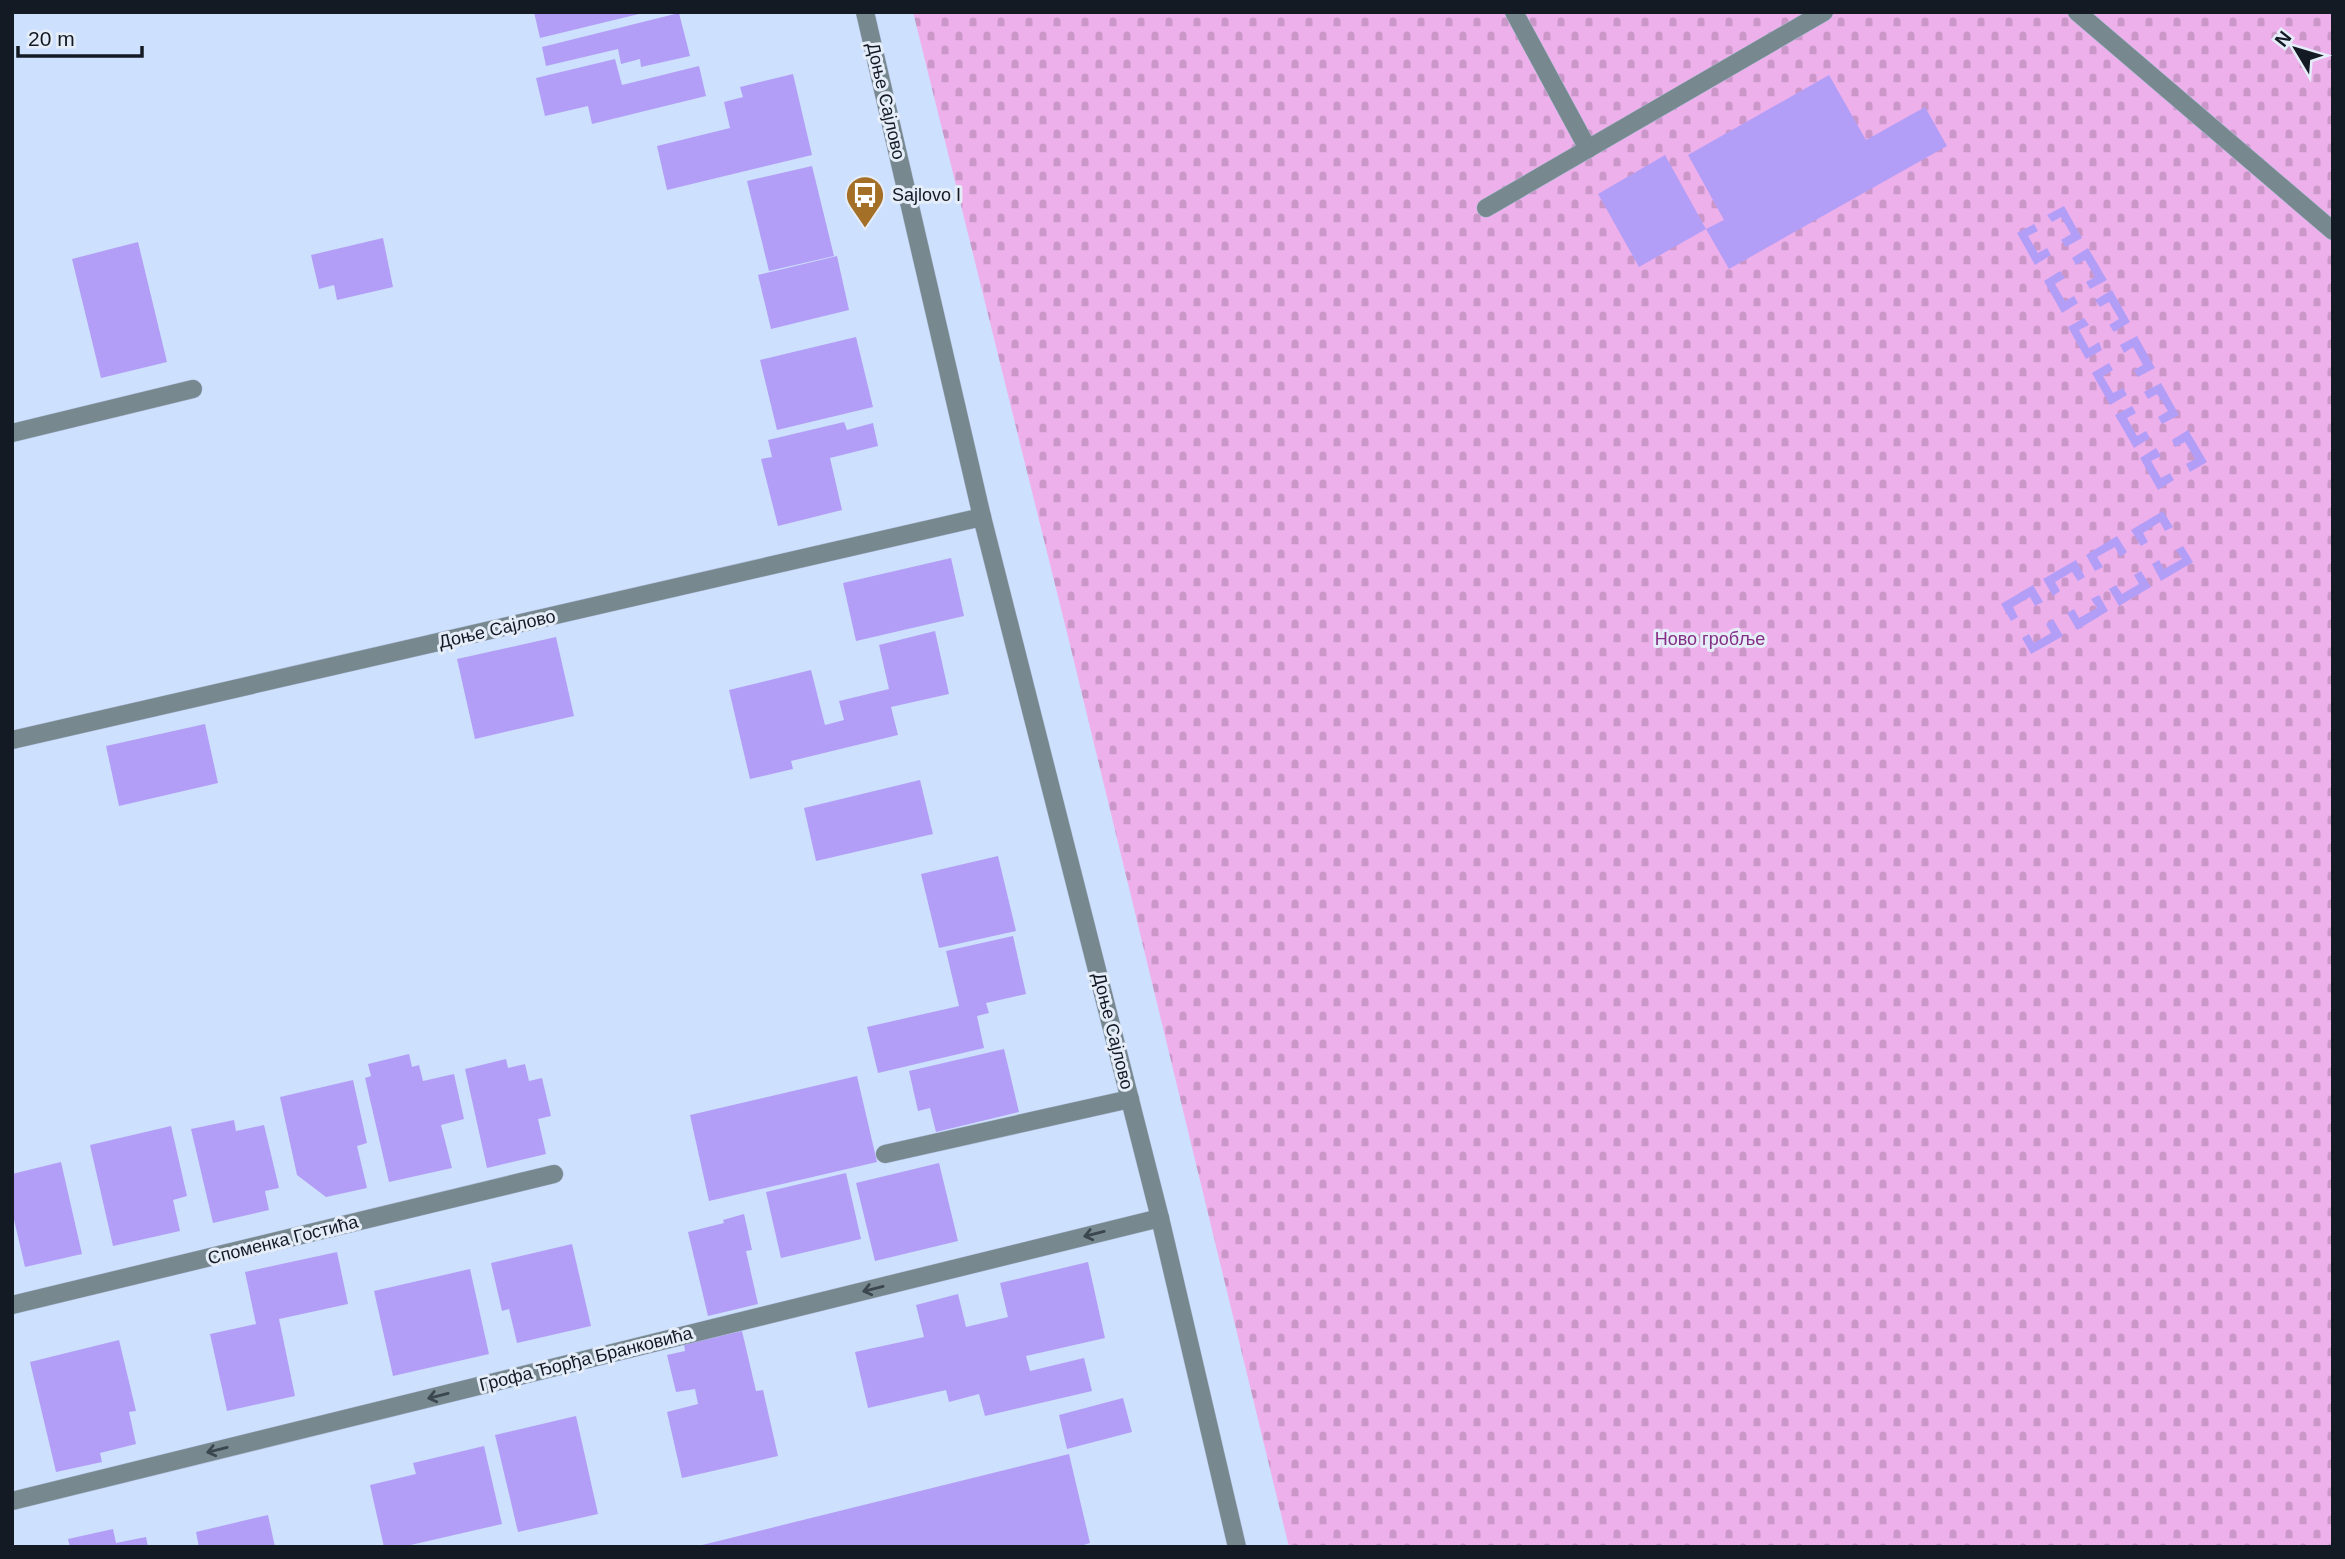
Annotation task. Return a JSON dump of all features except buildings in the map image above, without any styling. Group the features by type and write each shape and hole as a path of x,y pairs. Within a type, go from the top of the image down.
{"street":[{"name":"Доње Сајлово","path":"865,12 982,517 1160,1218 1237,1547"},
{"path":"1514,12 1588,149"},
{"path":"1486,208 1824,12"},
{"path":"2077,12 2333,231"},
{"path":"12,433 193,389"},
{"name":"Доње Сајлово","path":"12,740 982,517"},
{"path":"885,1154 1130,1099"},
{"name":"Споменка Гостића","path":"12,1305 554,1174"},
{"name":"Грофа Ђорђа Бранковића","path":"12,1501 1160,1218"}],"green space":[{"name":"Ново гробље","path":"913,12 2333,12 2333,1547 1289,1547"}],"place":[{"name":"Sajlovo I","path":"865,229"}]}
